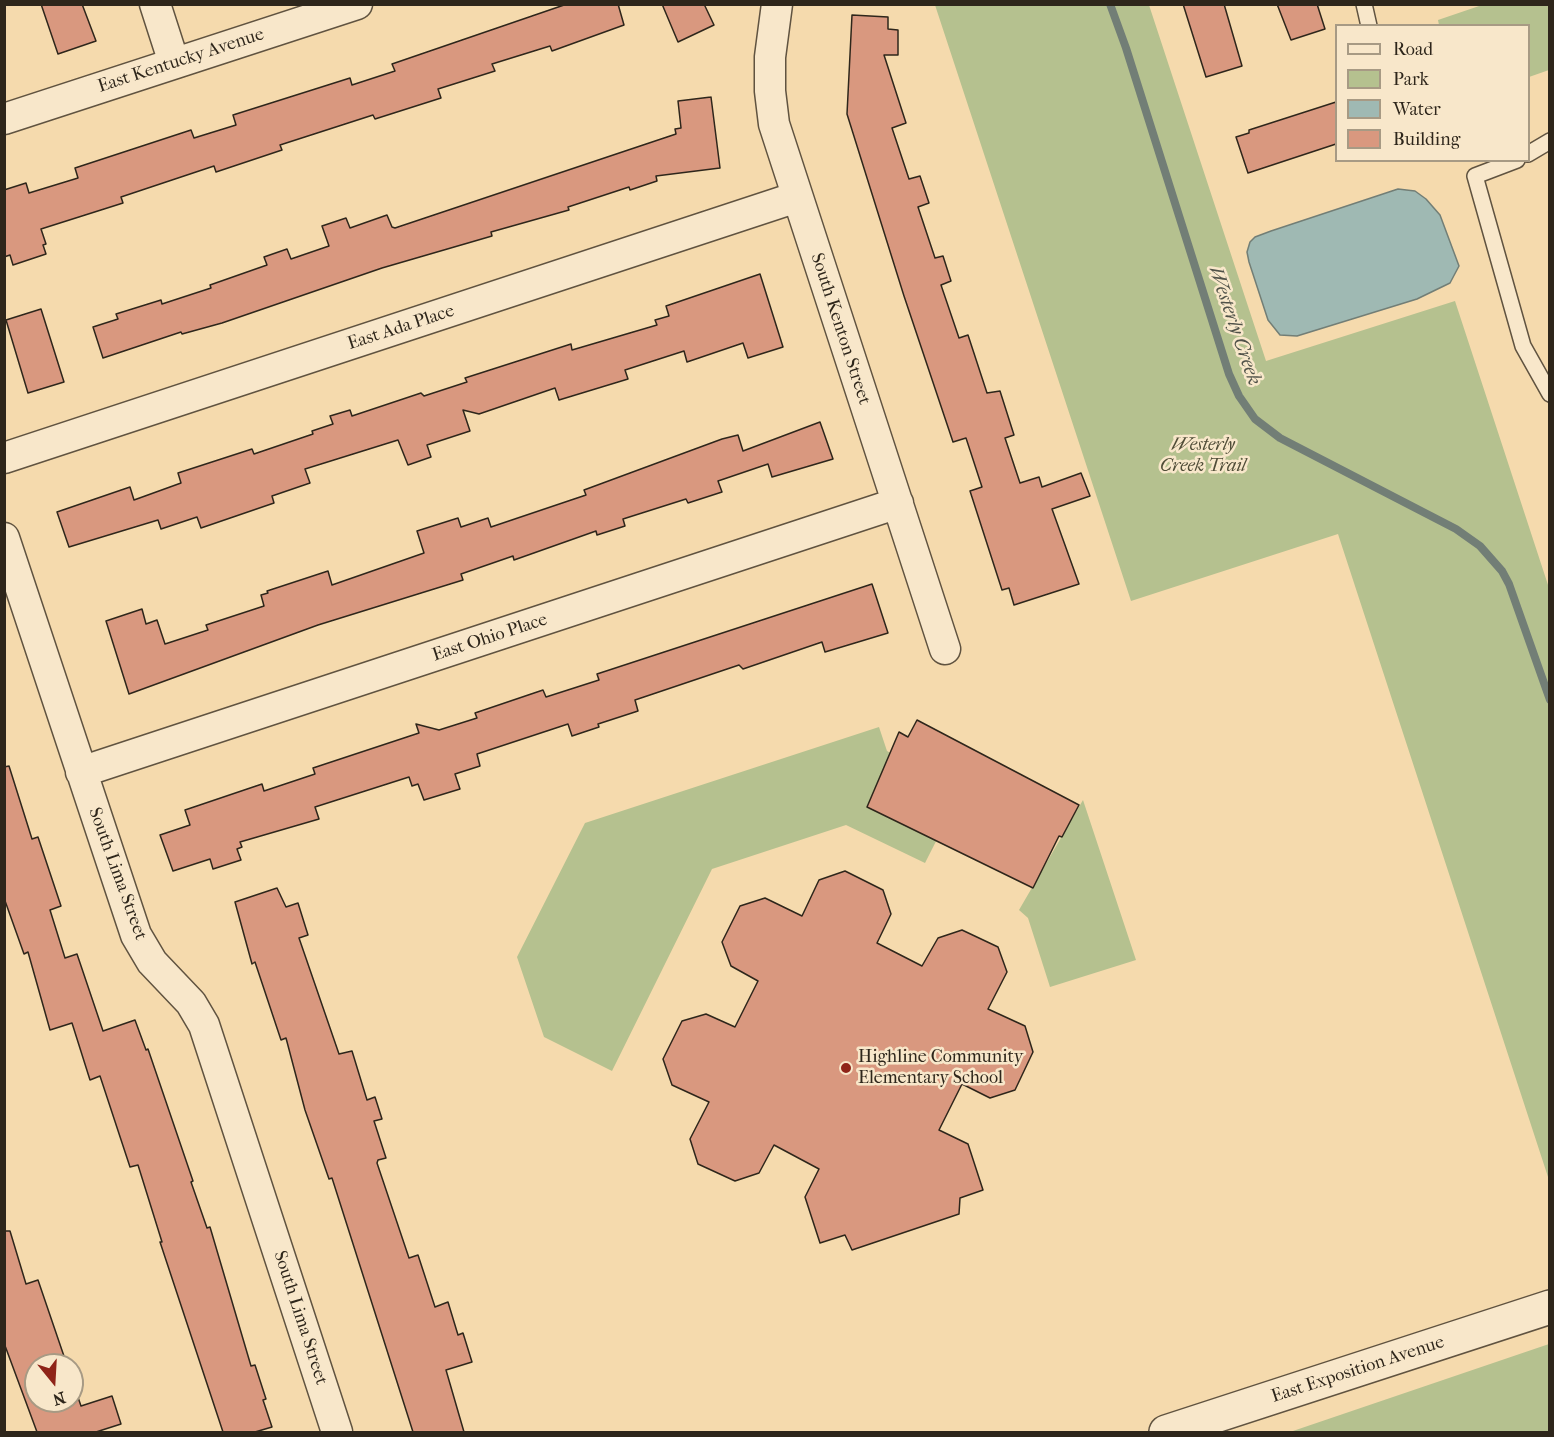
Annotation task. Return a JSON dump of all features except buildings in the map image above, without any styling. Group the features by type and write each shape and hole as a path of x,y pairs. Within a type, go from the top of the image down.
{"street":[{"path":"154,4 174,63"},
{"name":"East Kentucky Avenue","path":"4,119 357,4"},
{"name":"South Kenton Street","path":"777,4 770,57 770,91 774,124 945,649"},
{"name":"East Ada Place","path":"4,458 797,197"},
{"name":"East Ohio Place","path":"81,772 898,503"},
{"name":"South Lima Street","path":"4,538 136,936 152,962 191,1003 204,1025 337,1432"},
{"name":"East Exposition Avenue","path":"1166,1432 1550,1306"}],"lane":[{"path":"1364,4 1369,24"},
{"path":"1530,153 1550,141"},
{"path":"1512,162 1475,176 1523,346 1550,394"}],"green space":[{"path":"1485,4 1549,5 1549,70 1530,77 1530,24 1439,24 1438,20"},
{"name":"Westerly Creek Trail","path":"935,5 1149,5 1266,361 1455,301 1549,588 1549,1180 1338,534 1131,601"},
{"path":"879,727 887,751 961,792 925,863 846,825 712,869 612,1071 544,1037 517,957 585,823"},
{"path":"1083,800 1136,960 1050,987 1028,918 1019,910"},
{"path":"1549,1344 1549,1432 1290,1432"}],"water":[{"path":"1398,189 1415,191 1426,199 1440,215 1459,266 1450,283 1417,299 1297,336 1280,335 1268,320 1249,262 1247,252 1250,242 1255,237 1271,231"}],"waterway":[{"name":"Westerly Creek","path":"1110,4 1229,374 1239,396 1255,419 1280,438 1456,529 1480,546 1502,571 1509,584 1550,700"}],"place":[{"name":"Highline Community Elementary School","path":"846,1068"}]}
